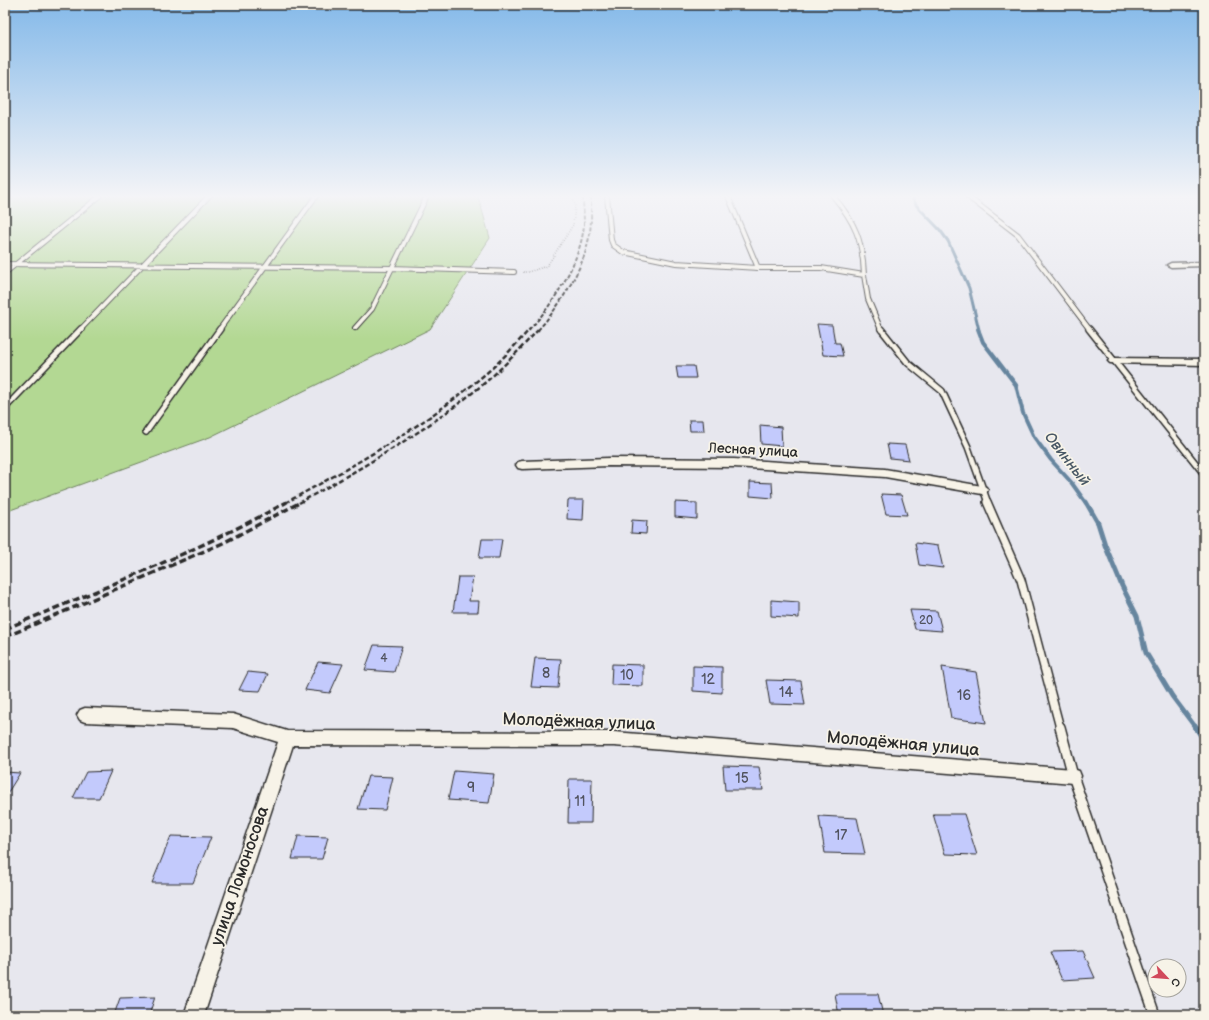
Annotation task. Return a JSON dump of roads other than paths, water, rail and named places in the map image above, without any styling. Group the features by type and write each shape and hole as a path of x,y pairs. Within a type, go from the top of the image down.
{"street":[{"path":"1171,264 1204,264"},
{"path":"1113,361 1204,362"},
{"name":"Лесная улица","path":"522,465 609,462 734,463 885,473 982,490"},
{"name":"Молодёжная улица","path":"85,715 234,721 287,738 614,739 1073,776"},
{"name":"улица Ломоносова","path":"194,1015 287,738"}],"lane":[{"path":"5,273 42,244"},
{"path":"5,408 163,244"},
{"path":"146,432 282,244"},
{"path":"355,328 372,309 404,244"},
{"path":"612,244 624,252 676,263 758,268 821,268 864,275"},
{"path":"748,244 758,268"},
{"path":"862,244 864,258 864,275 868,299 876,319 883,333 908,363 942,391 968,447 982,490 1021,580 1073,776 1155,1015"},
{"path":"1024,244 1113,361 1204,474"},
{"path":"5,264 392,268 514,272"}],"waterway":[{"name":"Овинный","path":"949,244 969,288 979,330"},
{"name":"Овинный","path":"978,329 983,342 1016,385 1023,413 1034,437 1051,460 1071,482 1086,503"},
{"name":"Овинный","path":"1086,502 1098,523 1105,545 1122,586 1137,616 1146,653 1172,696 1196,728"},
{"name":"Овинный","path":"1196,727 1204,740"}],"railway":[{"path":"529,330 547,308 565,281 580,244"},
{"path":"538,330 553,312 568,289 581,264 587,244"},
{"path":"285,503 365,458 417,426 466,390 495,365 530,329"},
{"path":"299,503 390,450 455,406 493,376 539,329"},
{"path":"5,629 183,554 287,502"},
{"path":"5,637 223,543 301,502"}]}
